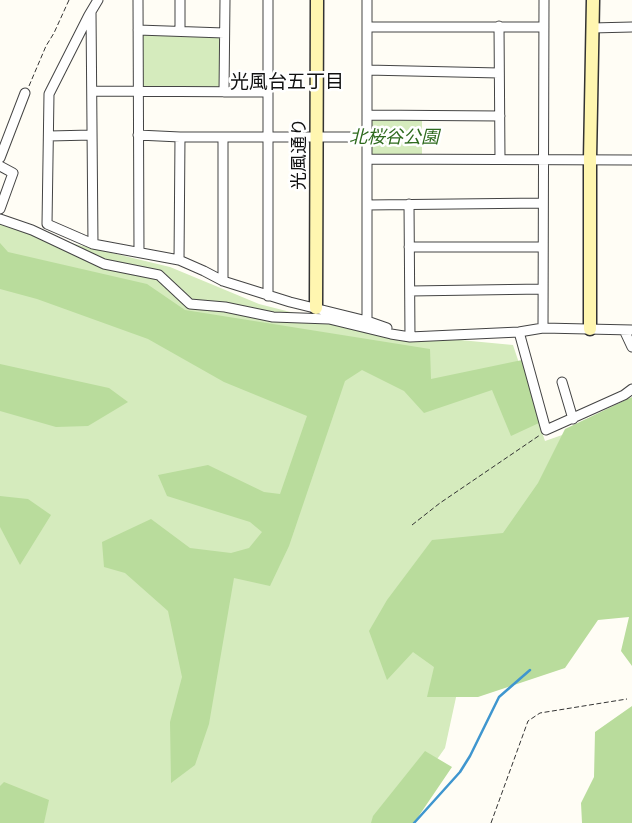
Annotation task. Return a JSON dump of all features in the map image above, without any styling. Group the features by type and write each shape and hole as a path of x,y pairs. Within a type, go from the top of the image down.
{"street":[{"path":"98,0 48,94 48,224 93,244 179,260 223,281 268,296 367,321 410,337"},
{"path":"138,0 139,252"},
{"path":"180,0 180,31"},
{"path":"224,92 225,0"},
{"path":"268,0 268,296"},
{"name":"光風通り","path":"316,308 317,0"},
{"path":"367,0 367,321"},
{"path":"543,328 544,0"},
{"path":"590,329 590,159 593,0"},
{"path":"91,11 93,244"},
{"path":"499,26 500,159"},
{"path":"367,27 544,27"},
{"path":"592,28 632,27"},
{"path":"138,30 224,32"},
{"path":"367,70 499,73"},
{"path":"92,91 267,92"},
{"path":"0,158 26,93"},
{"path":"367,115 500,116"},
{"path":"49,136 92,135"},
{"path":"138,135 180,138 367,137"},
{"path":"223,137 223,281"},
{"path":"179,260 180,138"},
{"path":"367,159 632,160"},
{"path":"0,166 14,172 0,209"},
{"path":"367,205 544,203"},
{"path":"409,204 410,337"},
{"path":"0,219 32,230 104,264 159,275 190,304 225,307 273,317 329,319 410,337 519,332 543,328 628,330 632,347"},
{"path":"409,247 543,247"},
{"path":"410,291 543,289"},
{"path":"519,332 546,430 624,395 632,389"},
{"path":"562,382 573,419"}],"path":[{"path":"26,93 46,46 69,0"},
{"path":"412,525 440,502 546,430"},
{"path":"491,823 528,721 540,713 627,698"}],"green space":[{"path":"138,30 224,33 224,92 137,91"},
{"name":"北桜谷公園","path":"367,115 422,115 422,159 367,159"},
{"path":"0,223 25,232 170,267 259,304 365,331 513,345 545,441 608,419 460,679 445,748 392,823 0,823"},
{"path":"0,243 8,252 147,284 185,310 430,349 431,379 522,360 539,423 511,436 492,390 424,413 404,391 362,370 345,381 289,546 270,586 234,578 209,724 195,765 171,783 170,722 182,677 168,611 125,573 104,567 102,542 151,519 190,548 231,553 249,548 262,532 250,522 167,496 158,475 208,465 264,492 280,494 307,416 224,382 148,339 37,299 0,289"},
{"path":"0,364 109,388 128,402 88,426 56,427 0,411"},
{"path":"632,397 632,666 621,651 629,617 598,620 565,668 478,697 427,697 434,667 413,652 387,680 369,631 387,600 432,540 503,533 538,483 565,429"},
{"path":"0,496 28,499 51,515 20,565 0,527"},
{"path":"632,706 632,823 582,823 581,803 594,777 595,732"},
{"path":"425,751 452,767 414,823 371,823 373,816"},
{"path":"4,782 49,800 44,823 0,823 0,786"}],"waterway":[{"path":"414,823 460,772 499,697 530,670"}],"district":[{"name":"光風台五丁目","path":"287,82"}]}
